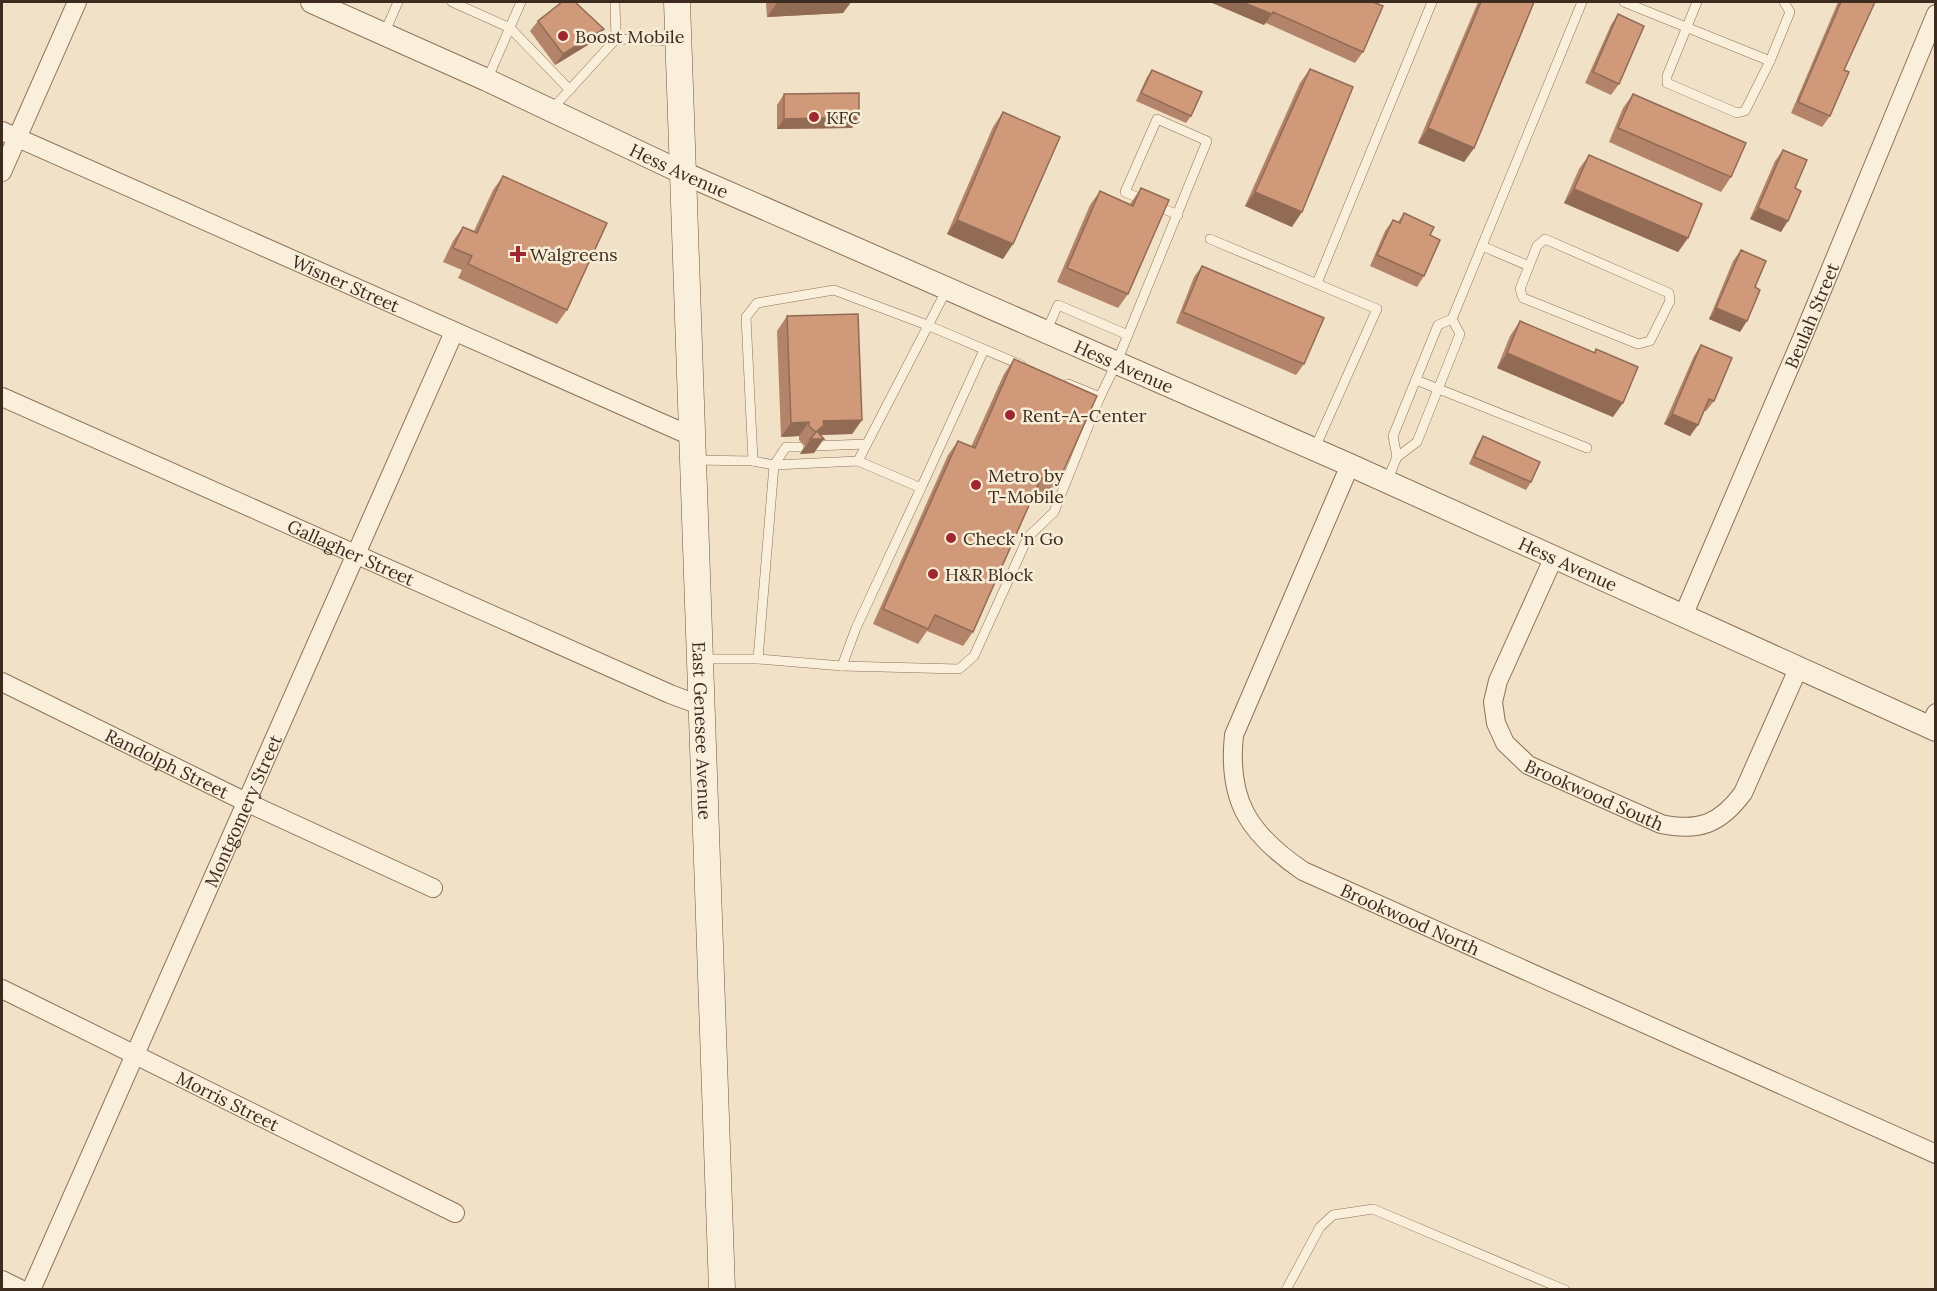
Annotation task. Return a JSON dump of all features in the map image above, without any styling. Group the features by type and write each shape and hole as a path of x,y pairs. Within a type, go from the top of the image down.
{"main road":[{"name":"East Genesee Avenue","path":"677,2 681,172 722,1290"}],"street":[{"path":"2,172 9,134 77,2"},
{"name":"Hess Avenue","path":"312,2 487,80 681,172 1350,465 1798,669 1933,724"},
{"name":"Beulah Street","path":"1683,616 1798,346 1935,14"},
{"name":"Wisner Street","path":"9,134 454,332 692,448"},
{"name":"Montgomery Street","path":"31,1290 454,332"},
{"name":"Gallagher Street","path":"2,397 702,706"},
{"name":"Brookwood North","path":"1350,465 1234,735 1231,765 1237,798 1251,826 1275,852 1303,870 1935,1154"},
{"name":"Brookwood South","path":"1553,559 1498,681 1493,702 1496,723 1505,743 1527,765 1661,824 1678,828 1698,826 1717,820 1731,810 1743,793 1798,669"},
{"name":"Randolph Street","path":"2,682 248,802 433,888"},
{"name":"Morris Street","path":"2,989 455,1213"},
{"path":"2,1280 22,1290"}],"lane":[{"path":"384,34 398,2"},
{"path":"452,2 510,28 570,90"},
{"path":"487,80 521,2"},
{"path":"551,110 616,39 615,2"},
{"path":"1317,283 1432,2"},
{"path":"1387,483 1397,457 1393,436 1438,325 1452,319 1582,2"},
{"path":"1624,2 1770,61"},
{"path":"1698,2 1667,83 1737,113 1745,111 1770,61 1790,12 1784,2"},
{"path":"616,39 678,41"},
{"path":"700,659 758,659 842,666 959,669 974,656 1028,537 1054,512 1100,397 1178,215 1207,141 1157,119 1125,192 1178,215"},
{"path":"1210,239 1377,309 1314,450"},
{"path":"1545,239 1669,293 1670,301 1650,341 1638,344 1523,298 1520,289 1529,266 1537,246 1545,239"},
{"path":"1482,246 1529,266"},
{"path":"858,461 946,289"},
{"path":"753,461 746,317 757,303 834,290 927,325 1026,367"},
{"path":"1045,332 1058,305 1128,335"},
{"path":"1397,457 1417,442 1460,334 1452,319"},
{"path":"842,666 856,628 984,350"},
{"path":"1058,380 1100,397"},
{"path":"1416,380 1587,448"},
{"path":"814,446 866,444"},
{"path":"758,659 774,465 786,447 799,447"},
{"path":"692,448 774,465 858,461 921,488"},
{"path":"1286,1290 1320,1227 1333,1215 1373,1209 1564,1290"}],"building":[{"name":"Boost Mobile","path":"562,2 575,2 604,29 563,54 538,21"},
{"path":"1242,2 1373,2 1383,6 1363,52 1273,12 1272,14"},
{"path":"1481,2 1534,2 1474,148 1428,128"},
{"path":"1841,2 1875,2 1844,70 1849,72 1830,116 1798,102"},
{"path":"1618,14 1644,26 1619,84 1593,72"},
{"path":"1310,69 1353,87 1302,212 1255,192"},
{"path":"1152,70 1202,92 1191,116 1141,93"},
{"path":"859,93 859,117 784,119 784,94"},
{"path":"1633,94 1746,143 1731,177 1618,128"},
{"path":"1003,112 1060,137 1013,244 957,220"},
{"path":"1783,150 1807,160 1795,188 1801,191 1788,221 1758,208"},
{"path":"1589,155 1702,204 1688,238 1574,189"},
{"name":"Walgreens","path":"503,176 607,223 567,310 468,264 472,256 453,248 463,227 477,233"},
{"path":"1141,188 1169,200 1128,294 1067,268 1100,191 1133,206"},
{"path":"1404,213 1434,227 1430,235 1440,240 1424,276 1377,255 1393,220 1400,223"},
{"path":"1741,250 1766,261 1755,287 1760,290 1747,321 1716,308"},
{"path":"1202,266 1324,318 1304,364 1183,312"},
{"path":"858,314 862,420 823,421 824,425 817,431 824,439 810,439 816,432 809,426 809,422 791,423 787,316"},
{"path":"1520,321 1595,353 1596,349 1638,367 1623,403 1507,353"},
{"path":"1701,345 1732,358 1714,401 1709,399 1698,425 1672,414"},
{"path":"1014,359 1097,396 1057,485 1041,478 973,632 935,615 928,629 883,609 958,441 975,448"},
{"path":"1483,436 1540,462 1531,482 1474,457"}],"place":[{"name":"Boost Mobile","path":"563,36"},
{"name":"KFC","path":"814,117"},
{"name":"Walgreens","path":"518,254"},
{"name":"Rent-A-Center","path":"1010,415"},
{"name":"Metro by T-Mobile","path":"976,485"},
{"name":"Check 'n Go","path":"951,538"},
{"name":"H&R Block","path":"933,574"}]}
